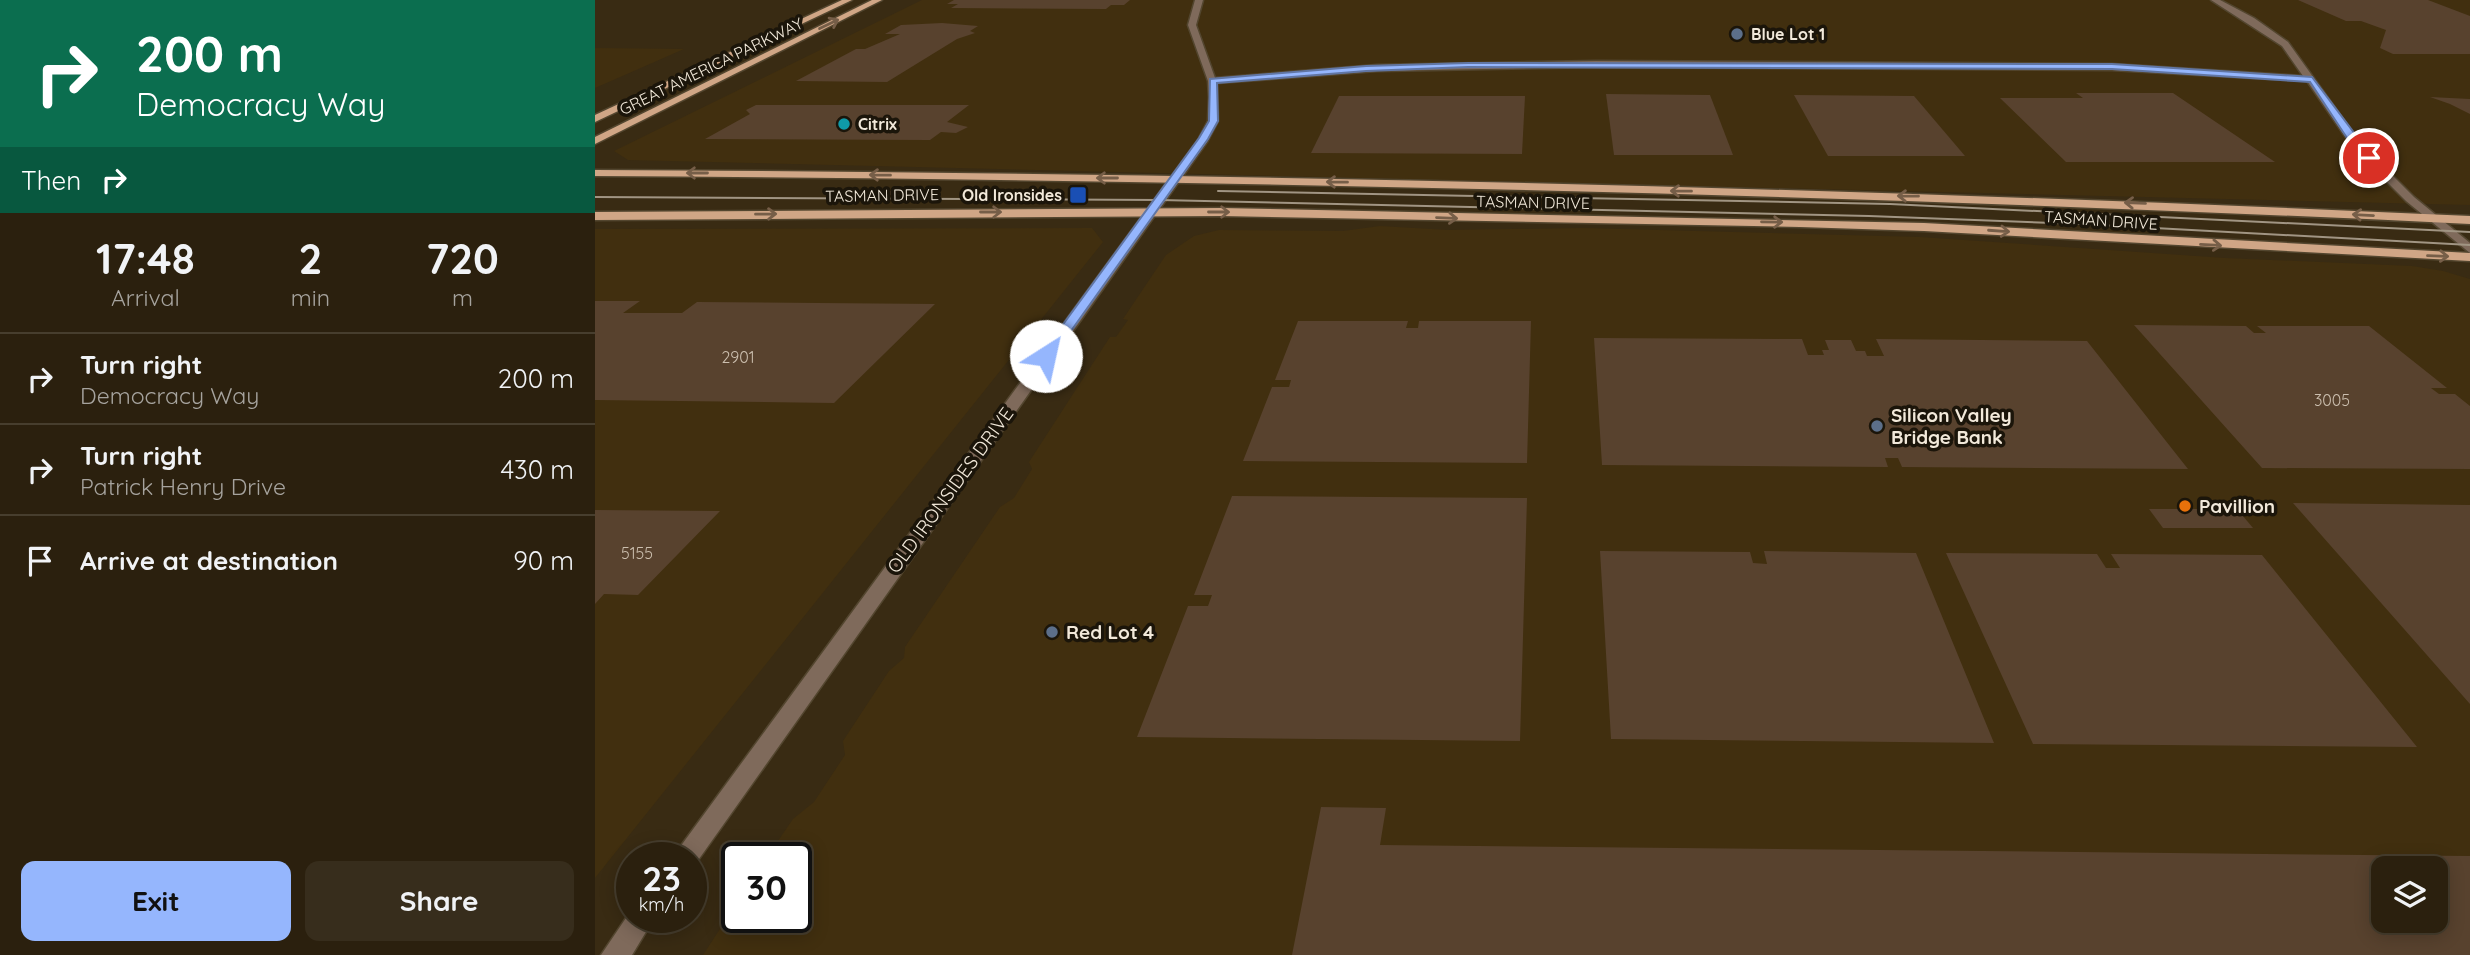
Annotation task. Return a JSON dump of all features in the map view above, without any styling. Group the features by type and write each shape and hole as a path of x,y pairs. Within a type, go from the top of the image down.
{"main road":[{"name":"GREAT AMERICA PARKWAY","path":"595,119 849,0"},
{"name":"GREAT AMERICA PARKWAY","path":"595,141 878,0"},
{"name":"TASMAN DRIVE","path":"595,173 1176,178 2092,201 2470,220"},
{"name":"TASMAN DRIVE","path":"595,216 1151,212 1864,224 2470,257"}],"street":[{"name":"OLD IRONSIDES DRIVE","path":"697,842 1176,178 1213,121 1212,81 1192,25 1199,0"},
{"path":"2215,0 2276,36 2312,79 2357,146 2431,218 2470,249"},
{"path":"1212,81 1377,68 1596,64 2112,67 2312,79"},
{"path":"615,955 631,933"}],"shaded area":[{"path":"922,0 2470,0 2470,205 628,160 614,151"},
{"path":"595,48 684,49 595,88"},
{"path":"1380,226 1448,230 1584,228 1920,237 2225,258 2412,266 2470,279 2470,955 703,955 721,927 721,933 812,933 812,842 777,842 793,819 814,802 845,755 843,741 889,671 904,658 905,647 1000,507 1014,498 1032,469 1029,462 1110,337 1116,337 1128,320 1123,319 1166,255 1194,236 1219,230 1343,231"},
{"path":"1092,228 1103,242 624,842 616,842 616,852 595,878 595,229"}],"building":[{"path":"954,0 1130,0 1124,5 1111,5 1106,9 951,8 958,4 947,4"},
{"path":"2298,0 2428,0 2470,16 2470,54 2393,54 2380,48 2386,30 2361,21 2346,21"},
{"name":"Citrix","path":"942,23 978,26 970,31 975,33 957,39 887,82 796,81 856,49 865,49 900,34 885,34 901,25"},
{"path":"2076,93 2173,93 2275,162 2066,162 2000,98 2083,98"},
{"path":"1606,94 1710,95 1733,155 1614,155"},
{"path":"1794,95 1914,96 1965,156 1828,156"},
{"path":"1339,96 1525,96 1522,154 1311,153"},
{"path":"2430,97 2470,99 2470,114 2450,104"},
{"name":"Citrix","path":"756,105 969,105 947,122 968,127 956,133 941,132 930,140 705,139 750,114 746,110"},
{"path":"851,191 908,191 903,195 846,195"},
{"path":"970,192 1027,192 1023,196 966,196"},
{"path":"595,301 640,301 623,313 682,313 697,302 935,304 834,403 595,400"},
{"path":"1298,321 1408,321 1406,328 1418,328 1419,321 1531,321 1527,463 1243,461 1272,387 1289,387 1291,380 1275,380"},
{"path":"2134,325 2246,326 2254,333 2266,333 2257,326 2369,326 2447,388 2431,388 2439,394 2455,394 2470,406 2470,469 2262,468"},
{"name":"Silicon Valley Bridge Bank","path":"1594,338 1802,339 1808,355 1824,355 1822,350 1829,350 1825,340 1851,340 1856,351 1865,351 1867,356 1884,356 1876,339 2087,341 2188,469 1902,467 1898,458 1885,458 1888,467 1602,465"},
{"path":"1232,496 1527,498 1520,741 1137,737 1188,606 1208,606 1212,595 1194,595"},
{"path":"2293,503 2470,505 2470,704 2397,621"},
{"path":"2149,509 2237,509 2253,528 2163,528"},
{"path":"595,510 720,511 638,595 604,594 595,604"},
{"path":"1600,551 1750,552 1753,563 1767,564 1764,551 1916,553 1994,743 1611,739"},
{"path":"1946,553 2097,554 2106,568 2120,568 2111,554 2262,555 2417,747 2033,744"},
{"path":"1321,807 1386,808 1380,845 2470,856 2470,955 1292,955"}],"tram line":[{"path":"1218,191 1890,204 2470,232"},
{"path":"595,197 1160,200 1869,216 2081,224 2470,245"}],"place":[{"name":"Blue Lot 1","path":"1737,34"},
{"name":"Citrix","path":"844,124"},
{"name":"Old Ironsides","path":"1078,195"},
{"name":"Silicon Valley Bridge Bank","path":"1877,426"},
{"name":"Pavillion","path":"2185,506"},
{"name":"Red Lot 4","path":"1052,632"}],"route":[{"path":"1046,356 1203,139 1213,121 1212,81 1366,69 1468,65 2112,67 2230,73 2312,79 2357,146 2369,158"}]}
